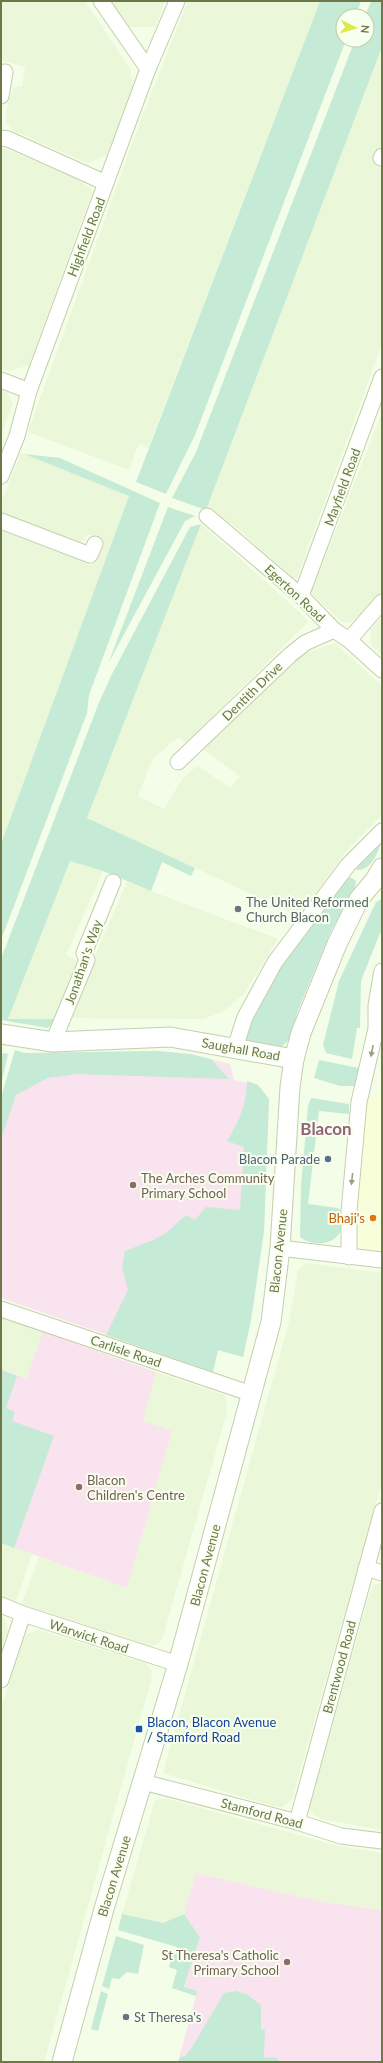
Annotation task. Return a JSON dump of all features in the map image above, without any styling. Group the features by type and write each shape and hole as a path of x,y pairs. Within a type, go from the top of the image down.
{"street":[{"path":"101,1 148,69"},
{"name":"Highfield Road","path":"1,476 17,436 29,391 148,69 177,1"},
{"path":"1,96 7,73"},
{"path":"1,138 8,139 106,183"},
{"name":"Mayfield Road","path":"301,596 382,377"},
{"path":"1,380 29,391"},
{"name":"Egerton Road","path":"207,516 301,596 334,630 349,640 382,670"},
{"path":"1,521 90,556 95,544"},
{"path":"349,640 382,602"},
{"name":"Dentith Drive","path":"178,762 290,655 305,643 334,630"},
{"path":"235,1048 245,1017 275,962 348,865 382,831"},
{"name":"Saughall Road","path":"2,1034 53,1042 170,1037 294,1059 301,1033 337,944 359,899 380,877"},
{"name":"Jonathan's Way","path":"53,1042 87,960 84,953 113,882"},
{"path":"349,1257 349,1211 359,1102 376,1029 376,1005 382,971"},
{"name":"Blacon Avenue","path":"62,2062 104,1909 178,1664 271,1322 280,1248 290,1088 294,1059"},
{"path":"280,1248 382,1260"},
{"name":"Carlisle Road","path":"1,1309 252,1394"},
{"name":"Brentwood Road","path":"297,1822 382,1511"},
{"path":"366,1568 382,1573"},
{"name":"Warwick Road","path":"1,1605 23,1614 178,1664"},
{"path":"1,1680 23,1614"},
{"name":"Stamford Road","path":"143,1782 297,1822 341,1836 382,1841"}],"shaded area":[{"path":"1,1 85,1 130,69 133,88 106,156 87,163 14,131 6,123 8,103 13,88 22,86 25,67 1,60"},
{"path":"111,1 165,1 155,27 128,27"},
{"path":"188,1 320,1 148,448 139,443 129,470 28,432 140,122"},
{"path":"320,1 361,1 359,8 335,8 335,48 343,48 195,435 166,494 136,482"},
{"path":"371,1 382,1 382,47 206,510 172,498 196,452 352,48 375,48 375,8 368,8"},
{"path":"382,47 382,344 296,580 233,525 206,510"},
{"path":"1,149 6,149 77,179 91,189 92,193 29,365 9,371 1,368"},
{"path":"1,387 4,388 13,403 1,436"},
{"path":"382,413 382,592 360,618 349,622 342,622 311,593"},
{"path":"21,453 129,496 1,844 1,530 91,565 101,539 87,534 85,540 73,542 1,512 1,503"},
{"path":"24,454 60,458 160,503 89,695 87,713 1,940 1,844 129,496"},
{"path":"168,507 195,516 185,521 108,664"},
{"path":"201,524 309,621 186,743 179,737 153,758 138,796 164,809 182,779 197,766 231,788 240,776 203,749 298,656 335,643 382,686 382,815 346,851 299,916 87,818"},
{"path":"201,524 87,818 195,868 191,876 162,862 151,891 103,871 70,861 8,1019 55,1019 48,1028 1,1020 1,959 98,705 111,676 190,527"},
{"path":"382,617 382,655 371,645 371,629"},
{"path":"382,835 382,840 375,858 367,867 362,870 357,870 355,867"},
{"path":"70,861 103,871 66,955 80,962 55,1019 8,1020"},
{"path":"346,877 352,878 356,881 355,888 331,931 298,1010 290,1039 280,1048 244,1045 248,1022 256,1002 290,952"},
{"path":"127,882 278,939 243,995 222,1012 203,1019 68,1018"},
{"path":"382,899 382,933 380,933 361,981 360,1028 357,1028 352,1059 326,1053 323,1045 339,981 376,902"},
{"path":"15,1050 25,1053 157,1051 190,1054 211,1059 229,1079 77,1074 48,1078 16,1095 1,1139 1,1097"},
{"name":"The Arches Community Primary School","path":"157,1051 190,1054 230,1064 234,1080 258,1085 269,1099 264,1231 251,1320 243,1357 218,1350 213,1372 1,1298 1,1138 25,1053"},
{"path":"4,1053 8,1054 1,1085 1,1055"},
{"path":"319,1060 359,1068 355,1086 340,1086 314,1078"},
{"path":"247,1081 258,1085 269,1099 264,1231 251,1320 243,1357 218,1350 213,1372 106,1335 128,1290 122,1267 125,1251 166,1233 186,1215 195,1220 206,1207 240,1210 244,1147 227,1141 244,1106"},
{"path":"382,1092 382,1253 367,1251 358,1245 354,1236 353,1196 368,1100"},
{"path":"311,1098 349,1104 349,1114 319,1111 308,1204 338,1208 343,1212 342,1228 339,1234 330,1241 324,1243 311,1242 300,1237 301,1186 308,1106"},
{"path":"306,1263 382,1273 382,1482 292,1799 282,1807 273,1806 163,1773 289,1322 298,1270"},
{"path":"1,1318 43,1332 26,1379 1,1370"},
{"name":"Blacon Children's Centre","path":"43,1332 156,1372 143,1421 172,1431 127,1588 1,1543 1,1369 26,1379"},
{"path":"1,1370 17,1376 6,1408 15,1412 12,1421 54,1436 14,1548 1,1543"},
{"path":"156,1372 224,1395 227,1402 227,1412 162,1640 157,1644 150,1646 22,1604 39,1557 127,1588 172,1431 143,1421"},
{"path":"1,1543 32,1554 16,1602 1,1596"},
{"path":"382,1583 382,1830 322,1819 315,1815 309,1808 369,1596 374,1585"},
{"path":"1,1616 3,1617 8,1629 1,1651"},
{"path":"39,1630 145,1663 152,1670 151,1680 44,2062 1,2062 1,1708 26,1634"},
{"path":"165,1798 338,1846 382,1853 382,1910 323,1902 197,1873 184,1914 163,1923 122,1914 155,1801"},
{"name":"St Theresa's Catholic Primary School","path":"196,1873 323,1902 382,1910 382,2062 178,2062 197,1992 184,1987 200,1937 184,1914"},
{"path":"122,1914 163,1923 184,1914 200,1937 184,1987 197,1991 196,1996 172,1988 177,1970 169,1967 172,1954 176,1954 177,1947 118,1930"},
{"path":"116,1936 144,1945 138,1974 127,1972 119,1979 112,1978 109,1989 102,1986"},
{"path":"101,1991 108,1994 98,2031 91,2029"},
{"path":"236,1991 246,1994 261,2005 261,2030 265,2030 264,2057 278,2058 279,2062 178,2062 180,2057 185,2056 191,2049 224,1993"}],"place":[{"name":"The United Reformed Church Blacon","path":"238,909"},
{"name":"Blacon Parade","path":"328,1159"},
{"name":"The Arches Community Primary School","path":"133,1185"},
{"name":"Bhaji's","path":"373,1218"},
{"name":"Blacon Children's Centre","path":"79,1487"},
{"name":"Blacon, Blacon Avenue / Stamford Road","path":"139,1729"},
{"name":"St Theresa's Catholic Primary School","path":"287,1962"},
{"name":"St Theresa's","path":"126,2017"}],"district":[{"name":"Blacon","path":"326,1128"}]}
